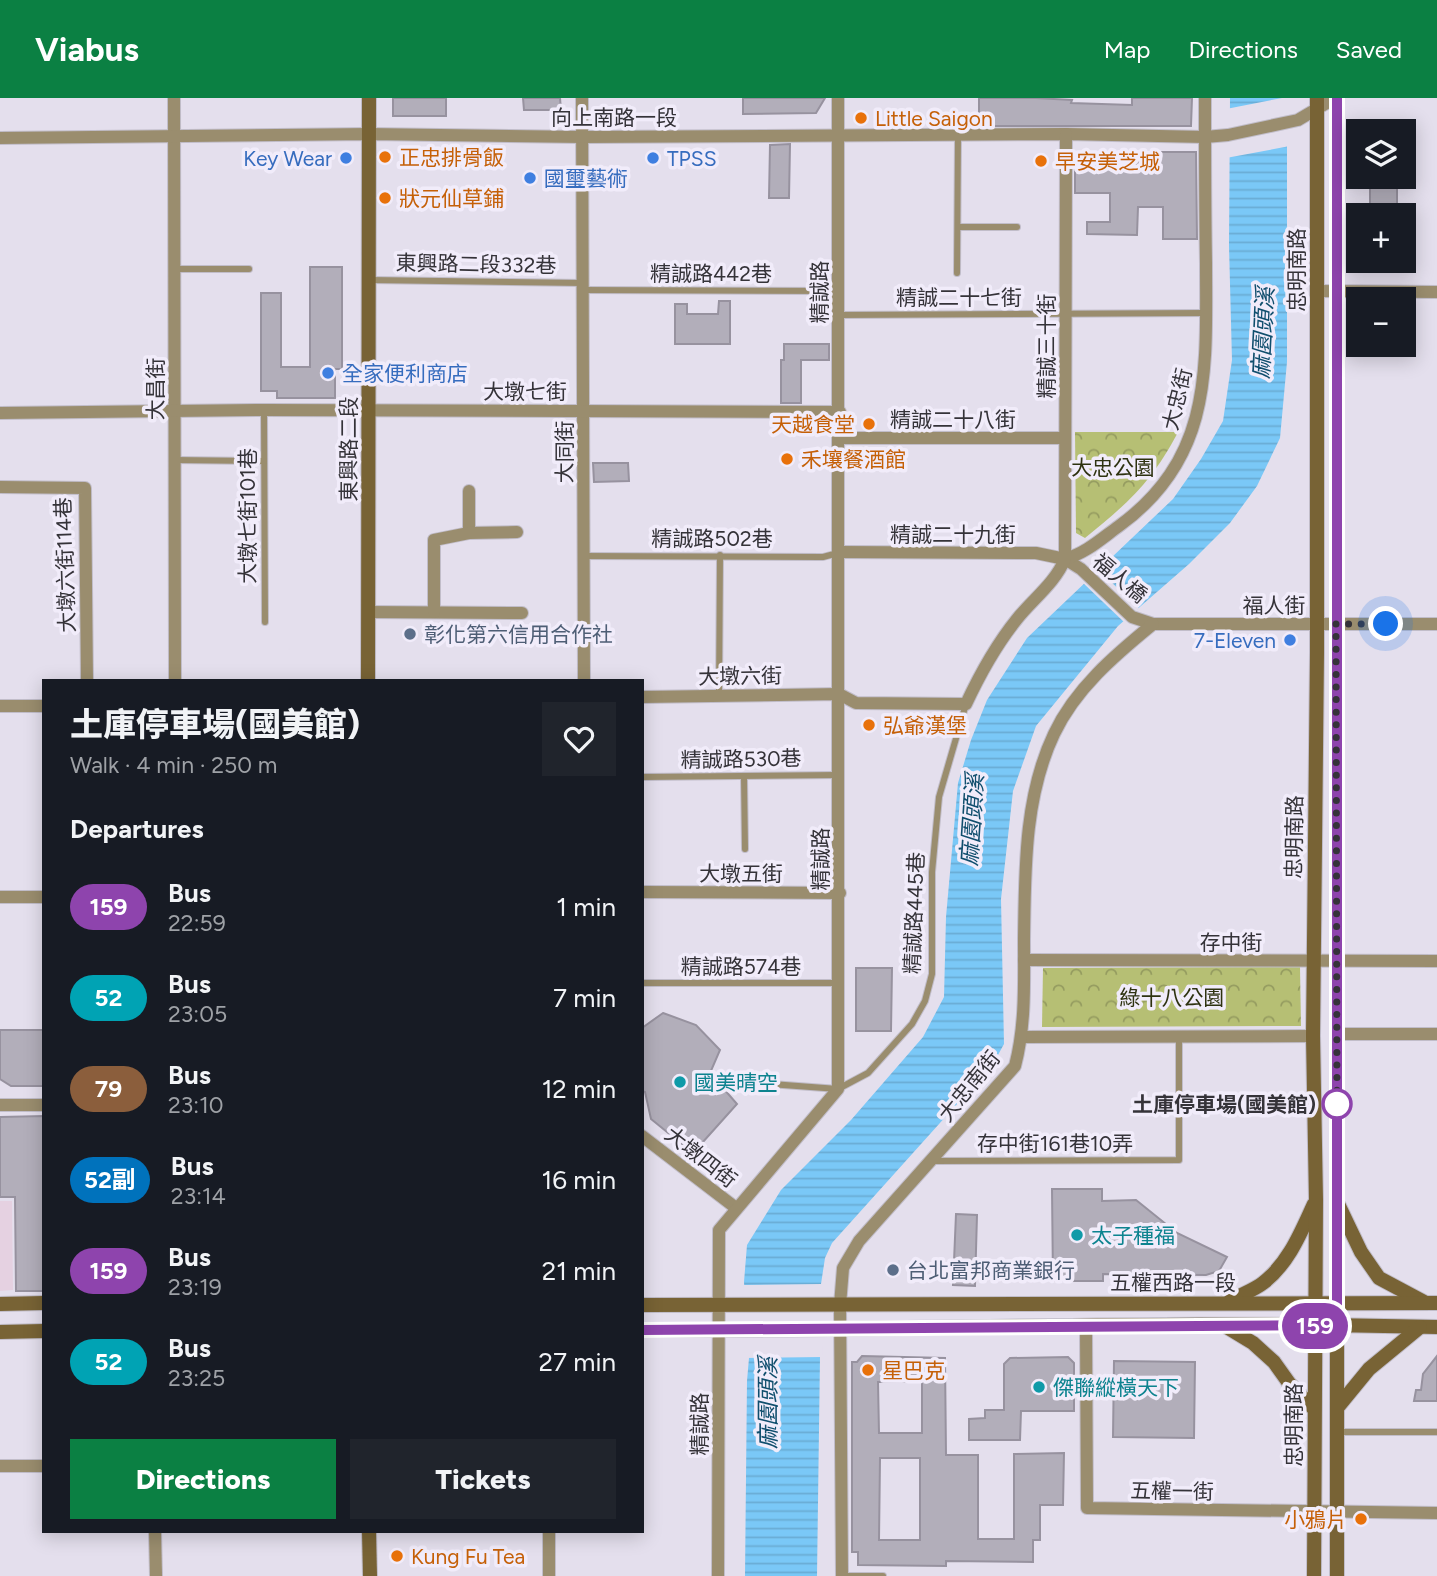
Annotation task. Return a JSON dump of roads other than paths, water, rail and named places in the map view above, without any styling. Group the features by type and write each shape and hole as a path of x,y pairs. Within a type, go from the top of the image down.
{"main road":[{"name":"東興路二段","path":"369,98 369,679"},
{"name":"忠明南路","path":"1336,98 1337,1576"},
{"name":"忠明南路","path":"1314,1576 1316,1200 1313,961 1317,104"},
{"path":"1336,1199 1360,1252 1379,1278 1431,1303"},
{"path":"1228,1302 1263,1283 1282,1265 1297,1242 1316,1200"},
{"path":"0,1304 42,1303"},
{"name":"五權西路一段","path":"644,1305 1431,1303"},
{"path":"1223,1325 1253,1343 1274,1362 1289,1383 1314,1409"},
{"name":"五權西路一段","path":"644,1330 1223,1325 1437,1327"},
{"path":"1337,1408 1369,1369 1420,1327"},
{"path":"0,1332 42,1331"},
{"path":"369,1533 369,1576"}],"street":[{"name":"大昌街","path":"174,98 175,679"},
{"name":"大同街","path":"582,98 584,679"},
{"name":"精誠路","path":"718,1576 719,1230 838,1089 838,98"},
{"name":"大忠街","path":"966,704 984,666 1017,619 1059,573 1065,559 1081,554 1133,516 1159,490 1174,468 1198,413 1206,363 1205,98"},
{"path":"1317,104 1336,98"},
{"name":"向上南路一段","path":"0,138 369,134 583,137 1066,134 1205,137 1228,135 1298,120 1317,104"},
{"name":"精誠三十街","path":"1065,559 1066,134"},
{"path":"1317,290 1437,292"},
{"name":"大墩七街","path":"0,412 839,412"},
{"name":"精誠二十八街","path":"839,438 1065,438"},
{"name":"大墩六街114巷","path":"0,487 85,488 87,679"},
{"path":"469,491 469,533"},
{"path":"434,612 434,540 469,533 517,532"},
{"name":"精誠二十九街","path":"839,552 1037,554 1065,559"},
{"name":"福人橋","path":"1065,559 1081,569 1132,617 1153,624"},
{"path":"369,612 522,613"},
{"name":"福人街","path":"1153,624 1437,624"},
{"name":"大忠南街","path":"842,1576 840,1305 843,1268 859,1241 1015,1066 1023,1037 1025,877 1032,807 1043,765 1055,733 1083,690 1113,657 1153,624"},
{"name":"大墩六街","path":"644,697 839,694 856,703 966,704"},
{"path":"0,706 42,706"},
{"name":"大墩五街","path":"644,892 839,892"},
{"path":"0,897 42,897"},
{"name":"存中街","path":"1024,960 1437,961"},
{"path":"1337,1034 1437,1034"},
{"path":"1023,1037 1313,1036"},
{"path":"0,1105 42,1105"},
{"name":"大墩四街","path":"644,1138 736,1208"},
{"name":"五權一街","path":"1086,1327 1087,1508 1437,1513"},
{"path":"0,1466 42,1466"},
{"path":"155,1533 156,1576"},
{"path":"549,1533 549,1576"}],"lane":[{"path":"957,273 958,135"},
{"path":"958,227 1017,228"},
{"path":"174,269 249,269"},
{"name":"東興路二段332巷","path":"369,280 583,286"},
{"name":"精誠路442巷","path":"583,286 838,291"},
{"name":"精誠二十七街","path":"839,315 1206,313"},
{"name":"大墩七街101巷","path":"264,410 265,622"},
{"path":"174,460 264,461"},
{"name":"精誠路502巷","path":"583,556 823,557 839,552"},
{"path":"719,555 719,696"},
{"name":"精誠路445巷","path":"838,1089 868,1073 912,1024 925,1000 932,974 932,872 939,797 966,704"},
{"name":"精誠路530巷","path":"644,777 840,775"},
{"path":"744,776 745,849"},
{"name":"精誠路574巷","path":"644,983 839,983"},
{"name":"存中街161巷10弄","path":"932,1161 1179,1160 1180,1037"},
{"path":"730,1081 838,1089"},
{"path":"1338,1432 1437,1432"},
{"path":"842,1576 883,1576"}],"water":[{"name":"麻園頭溪","path":"1230,98 1287,98 1287,362 1280,438 1257,486 1230,523 1189,564 1118,626 1036,726 1013,791 1001,899 1004,1044 993,1064 832,1243 825,1258 821,1284 817,1576 745,1576 749,1358 744,1282 747,1245 781,1190 851,1120 923,1037 944,997 946,917 958,783 987,700 1027,638 1173,499 1223,421 1232,360 1229,246"}],"place":[{"name":"Little Saigon","path":"861,118"},
{"name":"正忠排骨飯","path":"385,157"},
{"name":"Key Wear","path":"346,158"},
{"name":"TPSS","path":"653,158"},
{"name":"早安美芝城","path":"1041,161"},
{"name":"國璽藝術","path":"530,178"},
{"name":"狀元仙草鋪","path":"385,198"},
{"name":"全家便利商店","path":"328,373"},
{"name":"天越食堂","path":"869,424"},
{"name":"禾壤餐酒館","path":"787,459"},
{"name":"彰化第六信用合作社","path":"410,634"},
{"name":"7-Eleven","path":"1290,640"},
{"name":"弘爺漢堡","path":"869,725"},
{"name":"國美晴空","path":"680,1082"},
{"name":"土庫停車場(國美館)","path":"1337,1104"},
{"name":"太子種福","path":"1077,1235"},
{"name":"台北富邦商業銀行","path":"893,1270"},
{"name":"星巴克","path":"868,1370"},
{"name":"傑聯縱橫天下","path":"1039,1387"},
{"name":"小鴉片","path":"1361,1519"},
{"name":"Kung Fu Tea","path":"397,1556"}],"park label":[{"name":"大忠公園","path":"1113,467"},
{"name":"綠十八公園","path":"1172,997"}]}
